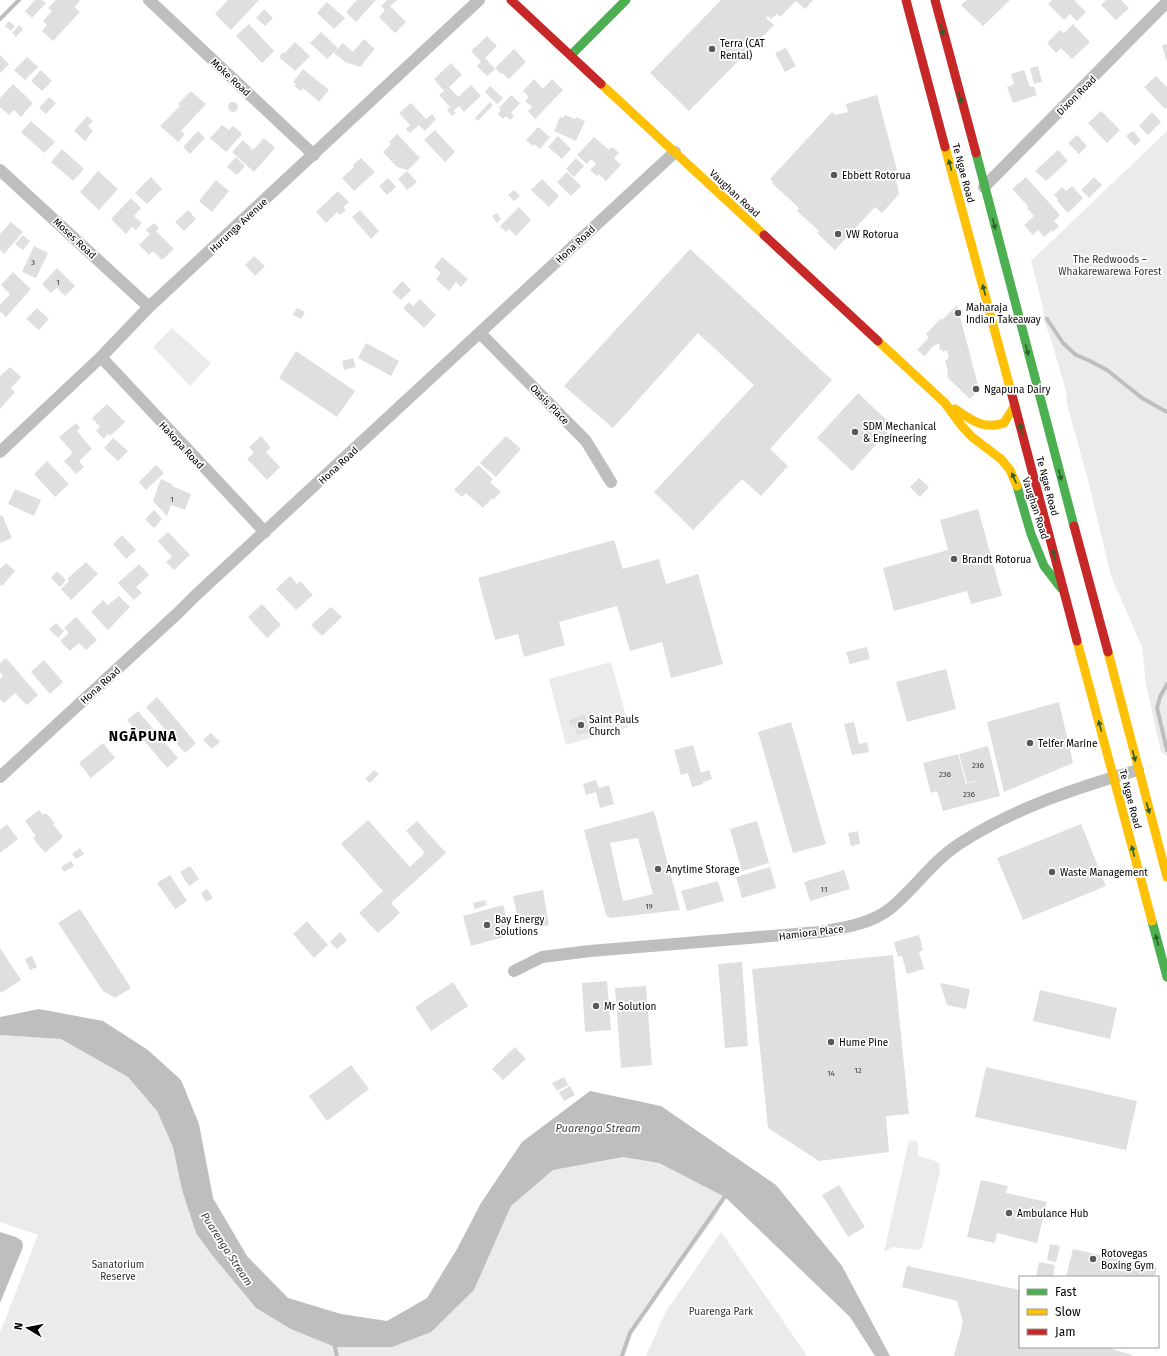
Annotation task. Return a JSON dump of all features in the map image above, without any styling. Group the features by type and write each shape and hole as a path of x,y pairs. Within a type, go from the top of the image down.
{"main road":[{"name":"Vaughan Road","path":"511,0 945,403 971,436 1002,459 1010,468 1018,487 1031,534 1044,566 1064,593"},
{"path":"571,55 626,0"},
{"name":"Te Ngae Road","path":"906,0 1167,977"},
{"name":"Te Ngae Road","path":"935,0 1167,877"},
{"name":"Vaughan Road","path":"945,403 978,424 992,427 1004,423 1015,405"}],"street":[{"name":"Moke Road","path":"149,0 314,155"},
{"name":"Hurunga Avenue","path":"0,452 101,357 149,307 479,0"},
{"name":"Dixon Road","path":"984,187 1167,2"},
{"name":"Hona Road","path":"0,777 180,612 675,152"},
{"name":"Moses Road","path":"0,170 149,307"},
{"name":"Oasis Place","path":"480,333 586,441 611,482"},
{"name":"Hakopa Road","path":"101,357 265,532"},
{"name":"Hamiora Place","path":"514,971 542,957 590,951 820,932 849,927 873,918 890,908 932,866 958,845 986,828 1018,812 1068,792 1138,770"}],"green space":[{"name":"The Redwoods – Whakarewarewa Forest","path":"1167,131 1167,756 1161,752 1146,684 1142,647 1111,576 1088,480 1067,404 1066,391 1050,336 1044,321 1043,308 1031,261"},
{"path":"172,328 211,363 190,386 153,347"},
{"path":"611,662 629,727 566,745 549,679"},
{"name":"Sanatorium Reserve","path":"0,1035 61,1039 128,1077 157,1111 173,1147 182,1190 196,1233 212,1255 256,1308 335,1347 474,1290 511,1206 553,1170 623,1157 659,1163 725,1197 716,1216 630,1333 622,1356 0,1356 0,1333 38,1235 0,1222"},
{"path":"909,1140 918,1142 918,1156 939,1162 940,1171 922,1248 918,1250 893,1247 884,1252"},
{"name":"Puarenga Park","path":"721,1232 807,1356 646,1356 665,1313"}],"water":[{"name":"Puarenga Stream","path":"39,1009 103,1021 148,1050 181,1080 199,1124 213,1198 247,1256 288,1298 341,1314 387,1321 427,1298 457,1249 481,1203 522,1142 590,1091 661,1106 776,1185 842,1266 890,1356 875,1356 850,1317 725,1197 659,1163 623,1157 553,1170 511,1206 474,1290 431,1332 392,1347 335,1347 291,1329 256,1308 212,1255 196,1233 182,1190 173,1147 157,1111 128,1077 61,1039 0,1035 0,1017"},
{"path":"0,1232 16,1237 22,1241 23,1247 0,1303"}],"building":[{"path":"35,0 42,0 46,3 32,18 25,11"},
{"path":"56,0 80,1 74,7 80,12 53,41 42,31 47,25 43,21 52,11 48,8"},
{"path":"228,0 259,0 231,30 215,14"},
{"path":"357,0 376,0 356,22 346,12"},
{"path":"387,0 397,0 390,6 406,22 395,33 379,17 385,10 381,6"},
{"name":"Terra (CAT Rental)","path":"721,0 813,0 805,9 796,1 780,17 777,14 771,19 768,16 766,18 774,25 689,111 650,73"},
{"path":"967,0 1010,0 983,26 961,5"},
{"path":"1052,0 1074,0 1086,12 1077,21 1070,14 1064,20 1048,4"},
{"path":"1106,0 1121,0 1129,8 1116,20 1101,5"},
{"path":"327,2 345,18 334,29 317,13"},
{"path":"264,9 273,18 265,26 256,18"},
{"path":"9,21 15,26 11,31 5,26"},
{"path":"249,24 274,51 262,63 236,36"},
{"path":"1073,24 1090,42 1072,59 1061,48 1056,53 1047,43 1060,30 1064,33"},
{"path":"19,25 23,29 16,37 12,33"},
{"path":"321,32 338,48 327,59 310,43"},
{"path":"487,36 497,46 485,58 495,69 487,76 477,66 481,62 471,51"},
{"path":"364,39 375,49 360,67 345,62 334,53 343,43 353,52"},
{"path":"295,42 310,56 295,71 279,57"},
{"path":"1167,44 1167,60 1166,60 1162,45"},
{"path":"786,48 796,66 785,72 775,53"},
{"path":"514,49 526,62 509,79 495,68"},
{"path":"0,55 9,64 0,73"},
{"path":"27,57 38,67 25,80 14,70"},
{"path":"451,63 462,75 449,87 458,97 471,85 481,96 464,112 459,106 453,111 456,113 452,116 447,110 450,107 439,95 444,91 434,79"},
{"path":"1038,66 1042,82 1034,84 1030,68"},
{"path":"303,69 329,90 319,102 303,88 301,91 294,86 296,84 293,82"},
{"path":"41,70 52,81 42,91 31,81"},
{"path":"1024,70 1030,87 1034,86 1037,95 1013,103 1007,87 1014,84 1011,74"},
{"path":"1156,76 1167,87 1167,107 1165,109 1144,87"},
{"path":"534,79 543,89 552,79 563,90 535,119 528,111 532,107 525,101 529,97 523,91"},
{"path":"13,84 33,103 21,117 14,110 9,115 0,107 0,98"},
{"path":"490,86 503,98 497,104 485,92"},
{"path":"191,91 206,104 181,131 185,134 178,142 160,126 180,106 178,104"},
{"path":"511,95 520,103 511,113 514,116 510,120 506,116 503,119 498,114 501,110 499,108"},
{"name":"Ebbett Rotorua","path":"877,95 897,170 894,171 899,194 882,213 875,207 835,250 817,233 819,231 797,211 799,208 772,183 773,182 770,179 832,112 835,115 848,112 846,104"},
{"path":"49,97 56,103 46,114 39,108"},
{"path":"231,102 235,102 237,103 237,111 231,112 228,109 228,105"},
{"path":"490,102 493,105 478,121 475,118"},
{"path":"411,103 426,119 432,114 436,119 425,131 419,125 410,133 406,129 410,125 399,113"},
{"path":"1101,111 1120,130 1107,143 1088,123"},
{"path":"1152,112 1161,122 1148,135 1139,126"},
{"path":"565,115 575,119 576,117 585,121 576,141 554,131 560,117 563,118"},
{"path":"87,116 93,121 88,126 93,131 85,141 74,131"},
{"path":"31,121 55,142 44,153 21,132"},
{"path":"222,125 229,130 233,126 242,134 226,152 210,138"},
{"path":"538,127 550,137 540,149 534,144 533,146 526,140"},
{"path":"435,130 455,152 445,162 424,140"},
{"path":"198,131 205,138 190,154 183,147"},
{"path":"1133,131 1141,140 1135,146 1126,136"},
{"path":"397,134 420,158 408,170 397,167 383,152 391,144 389,142"},
{"path":"1077,135 1087,146 1079,154 1068,143"},
{"path":"558,136 571,149 562,159 548,147"},
{"path":"594,137 609,150 612,147 619,153 614,158 621,165 606,181 599,174 597,176 590,170 596,164 591,159 587,164 577,155"},
{"path":"264,138 275,148 254,172 232,152 243,140 253,150"},
{"path":"62,149 84,169 73,181 51,162"},
{"path":"1058,150 1068,161 1046,181 1035,171"},
{"path":"236,157 245,166 237,175 227,167"},
{"path":"361,158 375,172 354,191 342,178"},
{"path":"576,158 584,166 574,177 566,169"},
{"path":"98,171 118,189 99,210 80,192"},
{"path":"407,171 417,182 407,190 398,179"},
{"path":"567,172 581,186 571,196 557,182"},
{"path":"151,177 162,189 147,204 135,193"},
{"path":"1026,177 1060,215 1054,221 1059,226 1053,232 1052,230 1044,237 1038,230 1033,235 1024,225 1034,216 1027,208 1028,206 1012,189"},
{"path":"1094,177 1102,185 1089,198 1081,190"},
{"path":"388,178 396,187 387,195 379,186"},
{"path":"542,179 559,196 549,207 531,190"},
{"path":"216,180 229,191 212,212 199,201"},
{"path":"1072,186 1083,198 1068,213 1057,201 1058,199 1054,195 1062,187 1066,191"},
{"path":"514,190 520,196 514,201 508,195"},
{"path":"338,191 349,202 343,207 346,210 340,215 337,212 326,223 316,212"},
{"path":"131,198 141,208 134,216 142,223 136,230 132,227 126,234 111,219"},
{"path":"519,207 531,220 516,236 509,229 506,232 500,226"},
{"path":"188,210 196,219 184,231 175,222"},
{"path":"360,210 379,231 371,239 352,217"},
{"path":"497,213 501,219 497,223 492,216"},
{"path":"11,222 23,232 4,254 0,250 0,234"},
{"path":"154,223 159,228 156,231 174,249 162,260 153,251 149,255 139,245 150,234 146,230"},
{"path":"23,235 30,241 23,250 15,244"},
{"path":"34,246 48,253 36,278 22,272"},
{"path":"690,249 832,380 770,449 788,466 761,496 742,479 693,530 654,492 754,385 698,333 613,428 564,386"},
{"path":"254,256 265,266 255,276 245,265"},
{"path":"442,257 468,279 461,287 456,282 449,291 436,279 441,273 434,267"},
{"path":"57,268 75,286 65,296 57,288 51,293 42,284"},
{"path":"13,272 31,289 6,317 0,311 0,305 10,294 1,285"},
{"path":"402,281 411,290 401,300 392,292"},
{"path":"420,299 436,315 424,328 403,308 409,302 413,306"},
{"path":"957,305 979,389 970,399 947,377 948,373 945,360 949,359 947,350 943,352 940,350 939,343 932,347 925,356 917,350 929,337 926,334 941,318 942,320"},
{"path":"37,308 49,319 39,330 26,319"},
{"path":"297,308 305,312 301,319 293,315"},
{"path":"366,343 399,361 391,376 358,358"},
{"path":"296,351 355,391 337,417 279,378"},
{"path":"353,358 356,367 344,370 342,361"},
{"path":"10,367 21,377 11,388 15,392 0,409 0,376"},
{"name":"SDM Mechanical & Engineering","path":"858,393 893,426 852,471 817,438"},
{"path":"107,404 125,422 110,436 108,434 104,439 96,431 100,427 92,418"},
{"path":"76,423 80,428 77,431 92,449 79,461 84,467 76,474 64,461 73,453 59,437"},
{"path":"261,436 271,448 266,452 280,467 267,480 247,459 254,453 249,447"},
{"path":"506,436 521,449 496,477 480,463"},
{"path":"113,438 128,451 118,461 104,448"},
{"path":"47,461 69,484 55,497 34,474"},
{"path":"156,465 164,473 146,490 139,482"},
{"path":"478,465 493,479 490,482 501,492 493,500 492,498 483,508 466,493 462,497 454,490"},
{"path":"919,478 929,487 920,497 910,487"},
{"path":"161,479 172,484 172,486 191,494 185,510 171,505 167,516 153,501"},
{"path":"15,489 41,500 34,516 8,504"},
{"name":"Brandt Rotorua","path":"978,509 1002,596 971,604 967,591 894,611 883,568 948,550 940,520"},
{"path":"154,510 162,519 154,528 145,519"},
{"path":"2,515 12,538 0,543 0,516"},
{"path":"168,532 190,555 174,570 166,562 172,557 158,541"},
{"path":"122,535 136,550 126,559 113,544"},
{"path":"614,540 623,569 659,559 666,584 698,574 723,664 671,678 662,642 630,651 617,606 559,622 565,645 524,657 518,634 495,640 478,578"},
{"path":"86,562 98,574 71,600 61,589 69,581 67,579"},
{"path":"6,563 15,571 2,586 0,584 0,569"},
{"path":"139,564 149,575 136,587 142,593 134,600 118,583"},
{"path":"57,571 66,580 60,587 51,578"},
{"path":"290,576 297,584 300,581 313,595 296,610 276,589"},
{"path":"119,596 130,607 108,630 91,612 103,600 108,605"},
{"path":"262,604 281,625 267,638 248,617"},
{"path":"331,607 342,617 322,636 311,625"},
{"path":"76,617 97,640 86,650 79,643 70,651 60,641 69,633 64,628"},
{"path":"56,623 64,631 58,638 49,629"},
{"path":"867,647 870,659 850,664 846,652"},
{"path":"6,658 38,695 27,705 15,693 4,703 0,699 0,679 3,676 0,672 0,663"},
{"path":"44,660 63,682 50,694 31,672"},
{"path":"946,669 956,709 907,722 896,682"},
{"path":"157,697 196,743 185,753 146,707"},
{"name":"Telfer Marine","path":"1059,702 1073,763 1004,792 987,722"},
{"path":"138,711 178,758 167,768 127,720"},
{"name":"Saint Pauls Church","path":"585,715 589,732 577,735 574,725 571,726 569,720"},
{"path":"791,722 826,844 793,853 758,732"},
{"path":"854,722 859,744 867,742 869,752 852,755 844,724"},
{"path":"211,733 220,742 212,749 203,740"},
{"path":"103,743 115,758 91,778 79,763"},
{"path":"693,745 701,773 709,770 712,779 703,782 703,784 692,787 688,773 681,775 674,750"},
{"path":"988,746 1000,796 943,811 937,791 931,793 923,763 958,754 966,784 984,779 967,783 959,754"},
{"path":"374,770 379,774 370,783 365,779"},
{"path":"596,780 599,788 609,785 614,804 600,808 596,792 586,795 583,784"},
{"path":"39,810 43,815 46,813 55,823 53,824 63,837 45,853 33,838 36,836 25,821"},
{"name":"Anytime Storage","path":"654,811 680,910 610,918 606,915 584,830","holes":["638,838 653,894 623,901 610,843"]},
{"path":"368,820 410,867 425,853 406,831 417,821 446,853 391,903 400,913 378,933 359,913 383,891 341,844"},
{"path":"757,821 769,863 742,871 730,829"},
{"path":"7,824 18,839 0,853 0,830"},
{"name":"Waste Management","path":"1081,824 1106,886 1023,920 997,858"},
{"path":"858,831 860,844 851,846 848,833"},
{"path":"80,848 84,854 76,859 72,854"},
{"path":"71,861 74,866 64,872 61,867"},
{"path":"190,866 199,879 189,886 180,872"},
{"path":"770,867 776,888 742,898 736,877"},
{"path":"844,870 850,889 810,901 804,882"},
{"path":"170,875 187,901 175,909 157,883"},
{"path":"718,881 724,901 687,911 681,891"},
{"path":"207,889 213,898 206,902 201,893"},
{"path":"543,890 549,925 539,927 536,916 518,920 513,896"},
{"path":"485,900 487,905 475,909 473,903"},
{"name":"Bay Energy Solutions","path":"503,905 511,935 471,946 463,916"},
{"path":"80,909 131,988 115,998 103,991 58,923"},
{"path":"307,921 328,945 314,958 293,934"},
{"path":"340,932 347,940 337,949 330,942"},
{"path":"919,935 923,950 919,952 924,969 907,974 902,956 898,957 894,942"},
{"path":"0,948 21,980 1,993 0,991"},
{"name":"Hume Pine","path":"893,955 909,1114 886,1116 889,1152 819,1161 768,1128 752,969"},
{"path":"32,956 37,967 30,970 25,959"},
{"path":"742,962 748,1046 725,1048 718,964"},
{"name":"Mr Solution","path":"607,981 611,1030 585,1032 582,983"},
{"path":"453,982 468,1006 431,1031 415,1007"},
{"path":"940,983 970,989 966,1009 947,1005"},
{"path":"646,986 652,1065 621,1068 615,988"},
{"path":"1040,990 1117,1008 1110,1039 1033,1021"},
{"path":"515,1047 526,1059 503,1080 492,1069"},
{"path":"351,1065 369,1089 327,1121 309,1096"},
{"path":"986,1067 1137,1101 1126,1150 975,1117"},
{"path":"564,1077 568,1085 557,1091 552,1083"},
{"path":"570,1086 575,1095 564,1101 559,1092"},
{"name":"Ambulance Hub","path":"981,1180 1008,1186 1006,1193 1047,1202 1037,1243 997,1233 995,1243 967,1237"},
{"path":"839,1185 865,1227 848,1237 822,1195"},
{"path":"1050,1244 1060,1246 1056,1262 1047,1260"},
{"name":"Rotovegas Boxing Gym","path":"1073,1249 1157,1268 1155,1276 1066,1276"},
{"path":"1039,1262 1055,1265 1053,1276 1036,1276"},
{"path":"907,1266 1019,1290 1019,1348 1108,1348 1132,1356 954,1356 963,1322 957,1301 902,1287"}],"waterway":[{"path":"0,19 19,0"},
{"path":"1047,319 1063,343 1076,355 1107,370 1142,398 1167,412"},
{"path":"1167,684 1160,697 1157,708 1167,750"},
{"path":"622,1356 630,1333 728,1192"},
{"path":"334,1343 337,1356"}],"traffic: fast":[{"path":"571,55 626,0"},
{"path":"976,153 1074,526"},
{"path":"1017,486 1031,534 1044,566 1061,588"},
{"path":"1152,921 1167,977"}],"traffic: slow":[{"path":"601,84 764,235"},
{"path":"945,147 1012,395"},
{"path":"878,341 945,403 972,437 1001,459 1010,470 1017,486"},
{"path":"955,409 978,423 984,425 997,425 1004,423 1015,405"},
{"path":"1077,641 1152,921"},
{"path":"1108,652 1167,877"}],"traffic: jam":[{"path":"511,0 601,84"},
{"path":"906,0 945,147"},
{"path":"935,0 976,153"},
{"path":"764,235 878,341"},
{"path":"1012,395 1077,641"},
{"path":"1074,526 1108,652"}],"place":[{"name":"Terra (CAT Rental)","path":"712,49"},
{"name":"Ebbett Rotorua","path":"834,175"},
{"name":"VW Rotorua","path":"838,234"},
{"name":"Maharaja Indian Takeaway","path":"958,313"},
{"name":"Ngapuna Dairy","path":"976,389"},
{"name":"SDM Mechanical & Engineering","path":"855,432"},
{"name":"Brandt Rotorua","path":"954,559"},
{"name":"Saint Pauls Church","path":"581,725"},
{"name":"Telfer Marine","path":"1030,743"},
{"name":"Anytime Storage","path":"658,869"},
{"name":"Waste Management","path":"1052,872"},
{"name":"Bay Energy Solutions","path":"487,925"},
{"name":"Mr Solution","path":"596,1006"},
{"name":"Hume Pine","path":"831,1042"},
{"name":"Ambulance Hub","path":"1009,1213"},
{"name":"Rotovegas Boxing Gym","path":"1093,1259"}],"district":[{"name":"NGĀPUNA","path":"143,736"}]}
